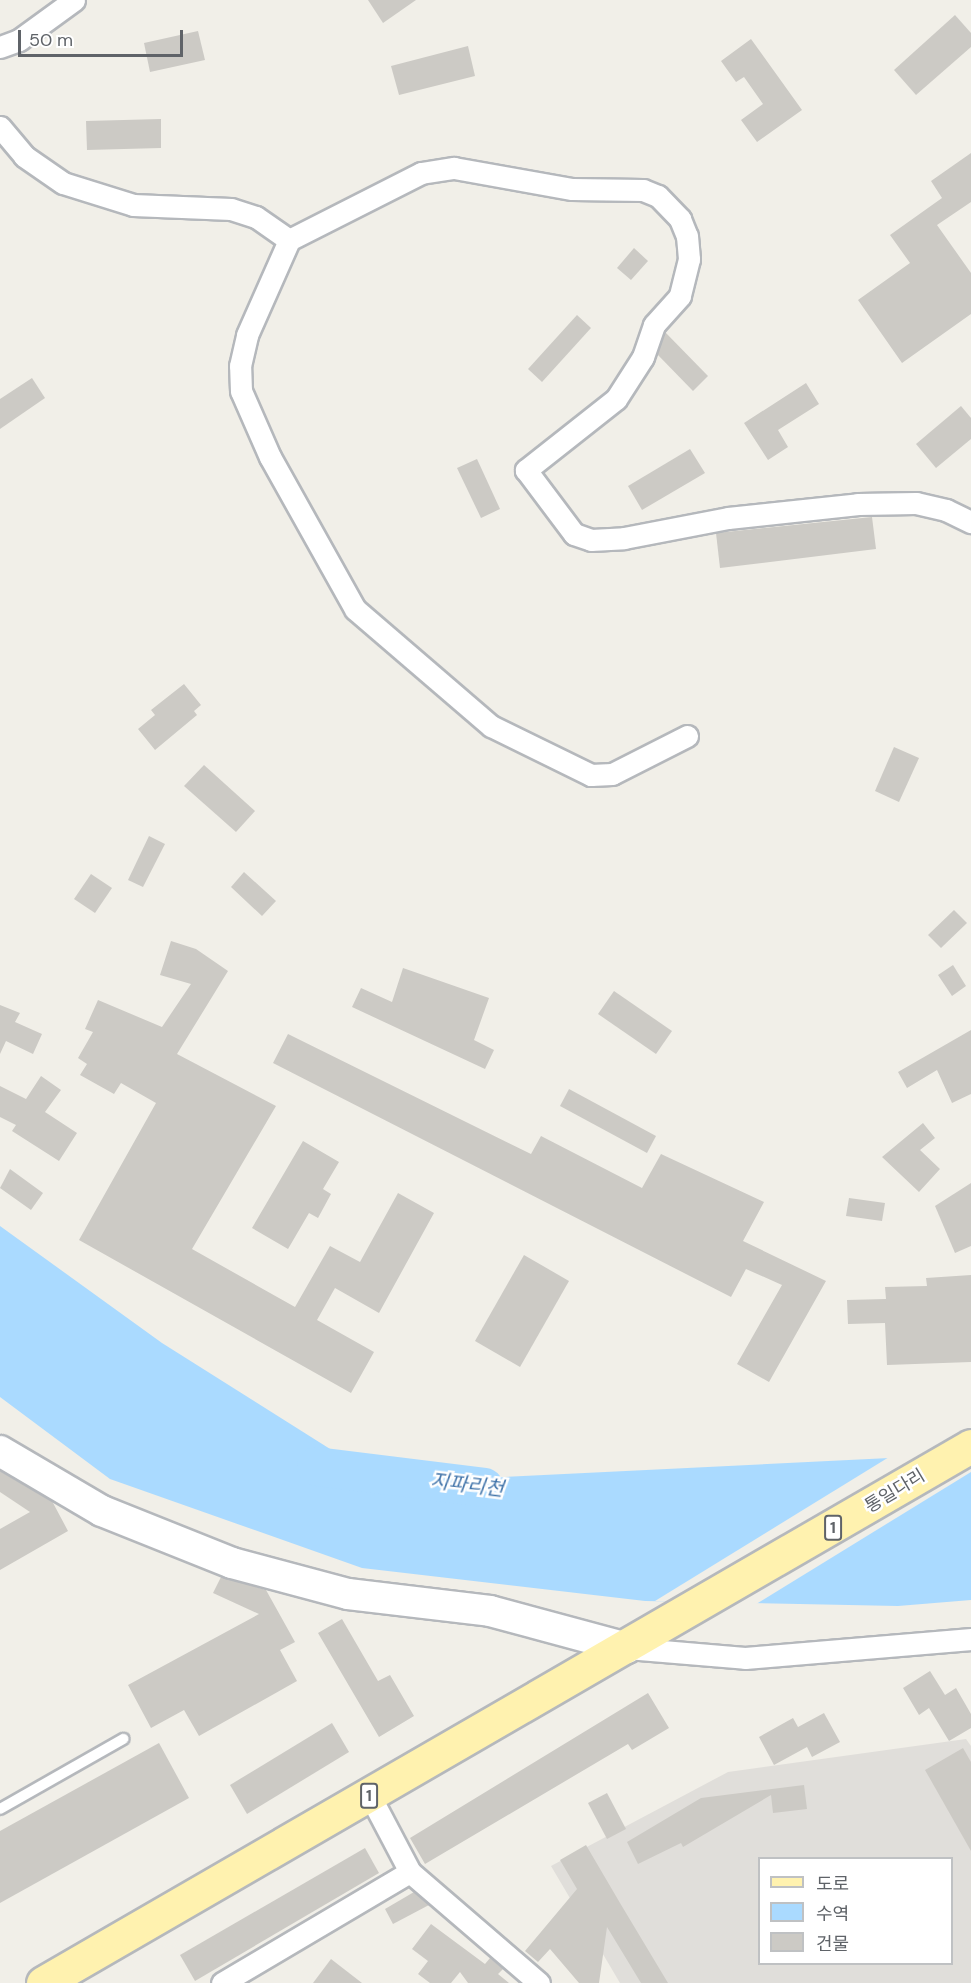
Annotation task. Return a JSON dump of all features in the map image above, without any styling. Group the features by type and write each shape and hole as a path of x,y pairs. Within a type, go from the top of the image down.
{"main road":[{"name":"통일다리","path":"627,1648 971,1446"},
{"name":"1","path":"43,1983 627,1648"}],"street":[{"path":"0,47 19,40 74,0"},
{"path":"0,128 24,156 63,183 133,205 231,208 256,218 289,240"},
{"path":"687,736 612,774 591,775 491,726 355,609 270,457 241,391 240,366 247,335 289,240 421,173 454,168 572,189 643,190 658,196 680,219 687,236 689,259 680,296 654,324 638,366 616,399 526,470 574,534 591,540 624,537 728,518 881,504 916,503 971,522"},
{"path":"0,1450 102,1511 232,1563 348,1594 490,1611 627,1648 746,1658 971,1639"},
{"path":"370,1796 410,1872 539,1983"},
{"path":"222,1983 410,1872"}],"lane":[{"path":"0,1809 123,1739"}],"shaded area":[{"path":"966,1739 971,1746 971,1983 620,1983 551,1866 728,1772"}],"water":[{"path":"0,1226 162,1343 384,1483 971,1454 971,1600 898,1606 645,1601 362,1568 110,1479 0,1397"}],"pier":[{"path":"971,1451 971,1472 753,1606 655,1601 894,1454"}],"building":[{"path":"368,0 416,0 383,23"},
{"path":"955,15 971,33 971,47 916,95 894,70"},
{"path":"198,31 205,60 150,72 144,43"},
{"path":"751,39 802,110 757,142 741,120 763,104 744,77 736,82 721,61"},
{"path":"468,46 475,76 399,95 391,66"},
{"path":"161,119 161,148 87,150 86,121"},
{"path":"971,153 971,202 937,225 971,273 971,314 902,363 858,300 910,263 890,235 942,198 931,181"},
{"path":"634,248 648,261 631,280 617,268"},
{"path":"577,315 591,328 542,382 528,369"},
{"path":"665,332 708,376 693,391 657,354"},
{"path":"32,378 45,398 0,429 0,399"},
{"path":"806,383 819,404 778,430 788,447 768,460 744,423"},
{"path":"961,406 971,418 971,439 936,468 916,444"},
{"path":"690,449 705,473 642,510 628,486"},
{"path":"477,459 500,509 481,518 457,468"},
{"path":"872,517 876,549 720,568 716,533"},
{"path":"184,684 201,705 194,711 197,715 155,750 138,729 155,715 151,710"},
{"path":"894,747 919,758 899,802 875,791"},
{"path":"204,765 255,811 236,832 184,786"},
{"path":"149,836 165,844 143,887 128,880"},
{"path":"244,872 276,901 262,916 231,887"},
{"path":"91,874 112,888 95,913 74,899"},
{"path":"954,910 967,923 941,948 928,935"},
{"path":"171,941 196,949 228,971 177,1054 276,1106 192,1249 295,1307 330,1246 360,1262 398,1193 434,1213 379,1313 335,1288 317,1320 374,1352 351,1393 79,1240 156,1103 121,1083 114,1094 80,1075 87,1064 78,1058 93,1032 85,1029 98,1000 162,1027 191,984 160,975"},
{"path":"953,965 966,986 952,996 938,975"},
{"path":"403,968 489,998 474,1040 494,1050 485,1069 352,1007 361,988 392,1002"},
{"path":"614,991 672,1031 656,1054 598,1014"},
{"path":"0,1005 20,1013 15,1022 42,1034 33,1054 6,1041 0,1054"},
{"path":"971,1030 971,1094 952,1103 937,1070 907,1088 898,1072"},
{"path":"288,1034 531,1154 541,1136 642,1188 661,1154 764,1202 743,1241 826,1281 769,1382 737,1364 782,1285 746,1269 731,1297 273,1063"},
{"path":"41,1076 61,1090 45,1112 77,1133 59,1161 12,1131 16,1125 0,1117 0,1086 26,1099"},
{"path":"569,1089 656,1136 647,1153 560,1106"},
{"path":"923,1123 935,1138 920,1150 940,1169 919,1192 882,1157"},
{"path":"303,1141 339,1162 323,1189 331,1194 318,1218 309,1213 288,1249 252,1228"},
{"path":"10,1169 43,1193 31,1210 0,1188"},
{"path":"971,1183 971,1246 955,1253 935,1206"},
{"path":"849,1198 885,1203 882,1221 846,1216"},
{"path":"524,1255 569,1281 520,1367 475,1341"},
{"path":"971,1275 971,1362 887,1365 885,1323 848,1324 847,1300 886,1299 885,1287 927,1286 926,1278"},
{"path":"0,1471 52,1501 68,1531 0,1570 0,1529 30,1512 0,1492"},
{"path":"221,1577 266,1590 295,1642 280,1650 297,1681 199,1736 184,1710 151,1728 128,1685 259,1614 213,1593"},
{"path":"342,1619 378,1681 390,1675 414,1716 379,1737 318,1633"},
{"path":"930,1671 945,1695 956,1688 971,1714 971,1728 949,1741 929,1708 919,1715 903,1688"},
{"path":"648,1693 669,1728 632,1750 628,1744 425,1864 410,1838"},
{"path":"824,1713 840,1742 812,1757 807,1747 774,1765 759,1737 793,1718 798,1727"},
{"path":"332,1723 349,1752 247,1814 230,1785"},
{"path":"159,1743 189,1798 0,1903 0,1831"},
{"path":"963,1748 971,1762 971,1851 925,1770"},
{"path":"804,1785 807,1809 773,1813 771,1795 683,1847 681,1843 638,1864 627,1842 701,1798"},
{"path":"607,1793 626,1829 607,1839 588,1803"},
{"path":"586,1845 668,1983 641,1983 607,1927 599,1983 579,1983 550,1949 538,1962 525,1951 577,1889 560,1860"},
{"path":"365,1848 379,1873 195,1981 180,1955"},
{"path":"414,1892 429,1905 393,1924 385,1909"},
{"path":"431,1924 485,1964 490,1958 503,1969 498,1974 509,1983 468,1983 460,1972 451,1983 430,1983 418,1974 428,1961 412,1949"},
{"path":"331,1959 362,1983 313,1983"}],"waterway":[{"name":"지파리천","path":"316,1466 484,1487"}]}
